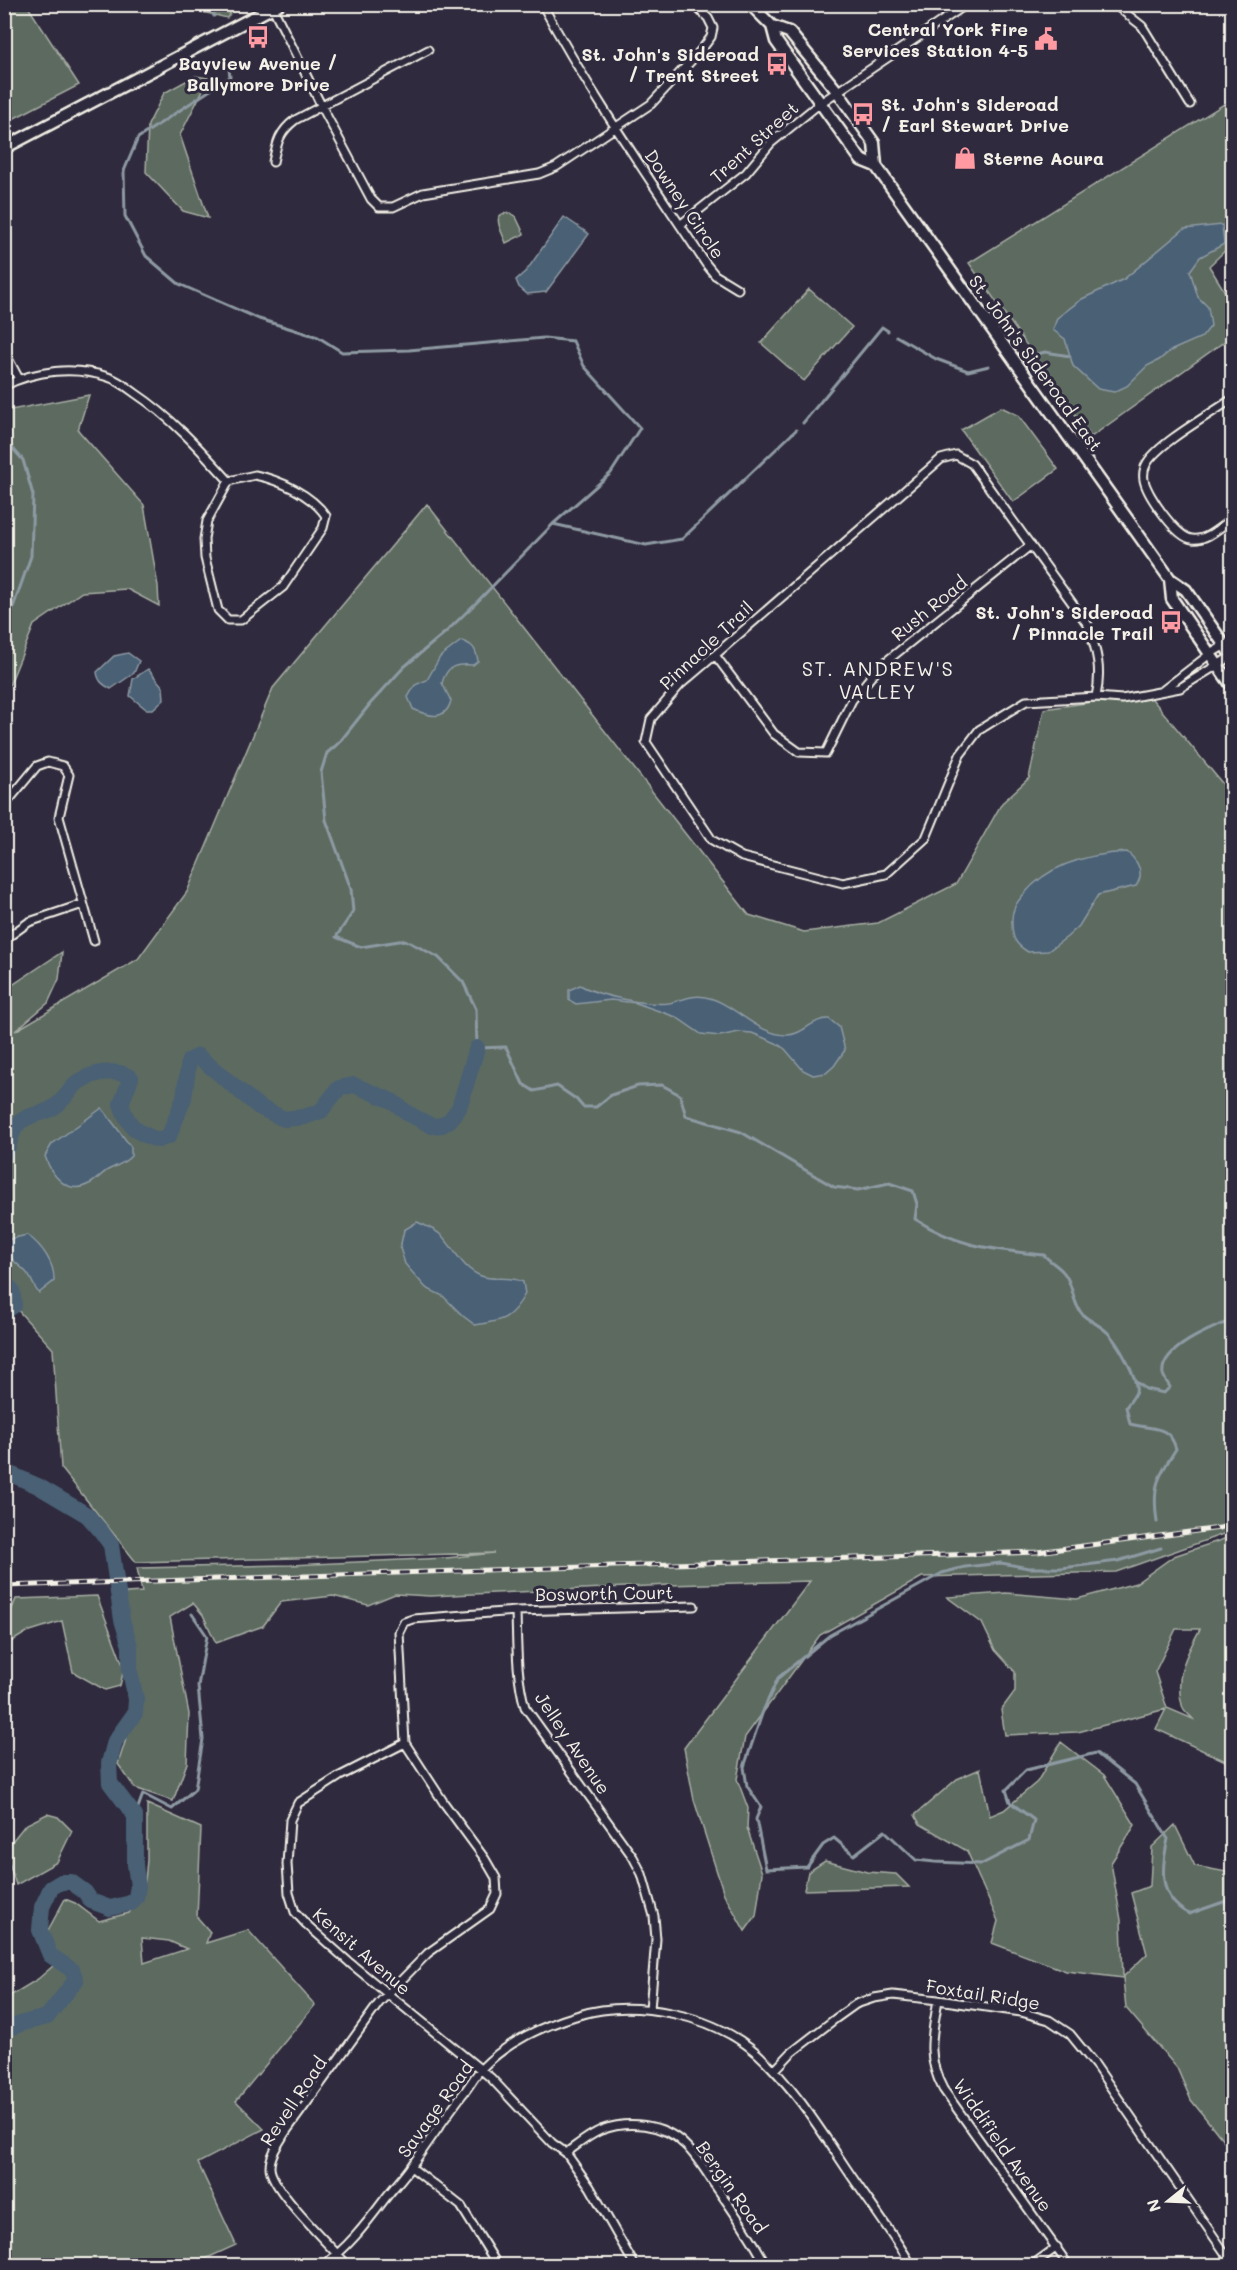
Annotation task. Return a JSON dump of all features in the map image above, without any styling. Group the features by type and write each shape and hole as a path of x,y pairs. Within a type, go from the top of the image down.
{"main road":[{"name":"St. John's Sideroad East","path":"750,4 772,26 789,32 837,91 874,143 876,166 1170,579 1186,590 1229,643 1233,656"},
{"path":"4,148 276,6"},
{"name":"St. John's Sideroad East","path":"772,26 776,41 819,104 861,160 876,166"},
{"name":"St. John's Sideroad East","path":"1170,579 1172,599 1233,686"}],"street":[{"name":"Downey Circle","path":"542,4 572,60 680,225 715,275 738,290"},
{"path":"276,6 322,107 371,199 379,207 393,207 423,193 539,174 556,167 651,104 711,37 713,28 708,18 693,4"},
{"name":"Trent Street","path":"680,225 746,173 771,143 819,104 966,4"},
{"path":"1114,4 1142,26 1190,104"},
{"path":"273,162 277,144 284,129 296,120 428,50"},
{"path":"4,351 19,379"},
{"path":"4,386 42,373 70,370 109,377 151,404 190,439 229,481"},
{"path":"1233,399 1158,450 1146,464 1143,474 1150,495 1181,536 1198,539 1233,519"},
{"name":"Pinnacle Trail","path":"1096,697 1100,678 1097,651 1088,625 972,464 956,455 941,459 681,684 651,719 646,742 712,840 742,857 843,883 886,874 926,838 960,755 979,730 1026,701 1096,697 1122,699 1180,688 1233,656"},
{"path":"255,475 272,478 319,505 326,516 323,528 283,587 241,620 228,620 218,610 204,539 207,521 229,481 255,475"},
{"name":"Rush Road","path":"715,655 774,734 800,752 826,753 852,700 878,668 1031,545"},
{"name":"Pinnacle Trail","path":"1160,692 1210,654 1229,643"},
{"path":"4,806 37,766 48,762 63,766 69,775 59,817 94,941"},
{"path":"4,940 29,922 83,904"},
{"name":"Bosworth Court","path":"516,1611 694,1606"},
{"path":"388,1993 428,1953 490,1909 497,1894 496,1878 485,1859 432,1786 405,1743 399,1632 404,1622 413,1619 516,1611"},
{"name":"Jelley Avenue","path":"516,1611 517,1661 525,1707 633,1857 649,1894 656,1939 650,2009"},
{"name":"Kensit Avenue","path":"405,1743 340,1776 298,1803 290,1820 288,1837 289,1893 295,1912 306,1924 491,2078 552,2143 566,2153 590,2187 635,2265"},
{"name":"Revell Road","path":"348,2265 275,2184 270,2168 273,2154 285,2133 388,1993"},
{"name":"Foxtail Ridge","path":"775,2070 791,2053 856,2004 893,1995 1021,2012 1049,2020 1070,2034 1102,2075 1233,2263"},
{"name":"Widdifield Avenue","path":"938,2000 932,2025 931,2045 932,2063 936,2076 1069,2265"},
{"name":"Savage Road","path":"322,2265 338,2253 367,2223 411,2167 480,2071 507,2046 526,2035 564,2020 614,2008 650,2009 677,2014 708,2025 756,2052 775,2070 824,2134 912,2265"},
{"name":"Bergin Road","path":"566,2153 601,2131 620,2126 636,2124 665,2132 682,2142 693,2154 767,2265"},
{"path":"411,2167 461,2206 498,2265"},
{"path":"1031,2265 1057,2247"}],"green space":[{"path":"4,5 27,5 79,85 5,123"},
{"path":"181,5 236,5 227,18"},
{"path":"195,76 209,78 180,135 208,218 183,211 146,172 148,125 164,93"},
{"path":"1232,99 1232,244 1209,266 1232,303 1232,336 1091,437 969,263"},
{"path":"510,213 516,217 524,234 506,243 498,219"},
{"path":"809,289 852,327 804,381 761,343"},
{"path":"89,395 78,430 144,505 158,586 159,606 127,589 82,592 34,625 5,696 5,411"},
{"path":"1001,407 1018,415 1058,469 1013,502 961,430"},
{"path":"427,504 749,915 804,932 878,923 956,884 1002,803 1029,778 1044,709 1148,694 1227,789 1232,787 1232,1531 1116,1572 922,1577 820,1635 745,1737 737,1779 748,1808 747,1828 762,1873 756,1916 745,1931 724,1894 694,1800 684,1748 810,1581 430,1596 395,1594 368,1605 333,1596 281,1602 263,1626 216,1643 203,1615 193,1603 170,1617 189,1714 187,1763 173,1801 135,1788 118,1764 133,1717 137,1695 124,1604 126,1593 142,1592 137,1568 291,1565 446,1558 494,1553 136,1562 61,1468 53,1349 5,1296 5,990 62,952 59,979 48,1003 15,1031 138,959 187,892 273,688"},
{"path":"1232,1538 1232,1764 1156,1729 1166,1709 1078,1732 1005,1735 1001,1710 1015,1691 1015,1672 995,1650 982,1623 947,1597 1006,1593 1077,1599 1136,1583 1174,1556","holes":["1176,1629 1200,1629 1186,1656 1180,1684 1183,1707 1193,1719 1167,1708 1155,1672"]},
{"path":"97,1596 124,1668 120,1686 105,1690 73,1672 62,1621 27,1632 6,1645 5,1626 16,1599"},
{"path":"1061,1742 1104,1775 1135,1825 1111,1863 1121,1920 1123,1977 1147,1954 1131,1893 1150,1886 1152,1847 1175,1825 1195,1866 1232,1873 1232,2151 1191,2100 1177,2068 1126,2008 1123,1978 1066,1971 992,1943 998,1921 967,1851 920,1824 915,1815 957,1779 980,1769 990,1816 1004,1810 1037,1782"},
{"path":"147,1804 201,1828 197,1917 210,1932 206,1943 248,1930 315,2005 236,2101 264,2129 198,2163 236,2245 192,2265 5,2265 4,2092 8,2080 4,2079 5,1999 38,1979 61,1959 46,1934 65,1899 75,1903 99,1921 129,1913 144,1891 147,1860","holes":["142,1938 169,1941 187,1949 144,1963"]},
{"path":"47,1814 58,1817 72,1831 57,1862 16,1885 5,1850 25,1825"},
{"path":"825,1861 867,1872 896,1874 909,1887 804,1890 808,1872"}],"water":[{"path":"564,217 589,234 546,292 527,294 519,287 516,280 527,270"},
{"path":"1222,225 1224,244 1200,257 1190,271 1198,297 1208,307 1211,326 1202,337 1170,351 1147,366 1127,386 1114,392 1098,389 1073,366 1065,339 1053,330 1057,318 1082,299 1124,279 1184,229"},
{"path":"461,641 473,648 478,661 473,665 453,667 447,672 442,683 451,701 448,708 440,715 424,714 413,709 408,697 415,685 427,680 440,657"},
{"path":"128,653 139,661 134,673 111,689 100,680 97,672 114,656"},
{"path":"148,669 163,687 164,699 153,709 146,709 130,696 133,679"},
{"path":"1127,852 1139,868 1140,877 1136,886 1098,895 1079,926 1048,951 1028,952 1017,943 1013,933 1013,911 1034,884 1045,875 1071,862 1098,855"},
{"path":"580,985 637,1002 660,1004 691,997 705,997 726,1005 765,1030 776,1034 793,1034 818,1021 829,1019 839,1027 845,1050 826,1073 813,1075 803,1070 785,1049 752,1033 739,1032 720,1036 701,1034 676,1017 636,1003 611,1000 576,1004 569,1000 569,990"},
{"path":"102,1108 131,1147 131,1156 81,1187 61,1182 51,1170 45,1156 52,1144"},
{"path":"417,1222 430,1228 447,1241 464,1264 474,1273 523,1282 525,1294 515,1309 499,1320 475,1325 443,1296 426,1288 405,1264 400,1248 404,1230"},
{"path":"27,1235 46,1255 54,1275 54,1281 39,1293 28,1274 7,1251 6,1246 10,1239"}],"waterway":[{"path":"208,4 214,16"},
{"path":"228,61 230,77 138,138 124,171 125,216 146,256 179,284 259,319 318,337 342,352 409,350 544,338 573,341 584,366 640,428 611,473 553,524"},
{"path":"803,423 882,327 888,331"},
{"path":"896,336 936,359 968,371 989,366"},
{"path":"1037,354 1045,352 1070,356"},
{"path":"796,430 682,539 646,545 553,524 447,631 404,667 370,704 339,743 327,753 321,772 326,820 351,889 353,912 336,937 361,947 405,940 438,957 463,982 476,1009 477,1048 506,1047 523,1084 534,1091 557,1086 576,1099 583,1107 596,1107 611,1095 638,1086 662,1085 680,1095 686,1116 741,1132 834,1187 858,1190 889,1183 913,1191 917,1204 915,1219 931,1229 977,1246 1044,1255 1067,1278 1079,1311 1109,1334 1127,1362 1136,1386 1136,1392 1126,1407 1130,1424 1159,1429 1169,1435 1173,1441 1176,1449 1160,1476 1156,1491 1157,1522"},
{"path":"4,633 31,556 33,495 23,460 7,442"},
{"path":"4,1154 15,1127 22,1121 29,1116 51,1109 80,1081 110,1072 131,1078 121,1104 134,1128 158,1140 169,1136 184,1098 189,1061 198,1056 259,1107 284,1119 304,1117 321,1111 339,1088 354,1085 392,1101 409,1114 432,1126 442,1125 450,1120 459,1108 477,1048"},
{"path":"4,1282 12,1290 14,1305 4,1313"},
{"path":"1136,1382 1146,1389 1164,1393 1170,1387 1163,1374 1164,1365 1178,1347 1232,1320"},
{"path":"4,1471 38,1486 87,1515 111,1545 122,1620 130,1646 130,1672 136,1699 135,1713 115,1741 109,1763 110,1783 135,1816 135,1865 138,1886 136,1897 131,1903 110,1908 91,1901 85,1892 71,1882 61,1882 51,1888 42,1907 40,1930 50,1955 72,1970 76,1980 47,2017 4,2030"},
{"path":"1161,1548 1118,1561 1062,1568 1029,1568 1001,1563 965,1567 942,1573 830,1635 778,1678 763,1711 744,1767 747,1786 761,1807 756,1819 766,1869 807,1867 823,1845 834,1838 854,1855 885,1831 916,1860 982,1864 1029,1840 1034,1820 1010,1802 1006,1790 1026,1770 1096,1753 1135,1784 1168,1839 1163,1872 1164,1882 1172,1900 1189,1914 1232,1899"},
{"path":"135,1816 143,1794 172,1809 195,1789 203,1739 198,1686 207,1636 192,1614"}],"railway":[{"path":"4,1586 1037,1552 1220,1528 1232,1524"}],"place":[{"name":"Bayview Avenue / Ballymore Drive","path":"258,37"},
{"name":"Central York Fire Services Station 4-5","path":"1046,39"},
{"name":"St. John's Sideroad / Trent Street","path":"777,64"},
{"name":"St. John's Sideroad / Earl Stewart Drive","path":"863,114"},
{"name":"Sterne Acura","path":"965,158"},
{"name":"St. John's Sideroad / Pinnacle Trail","path":"1171,622"}],"district":[{"name":"ST. ANDREW'S VALLEY","path":"878,680"}]}
